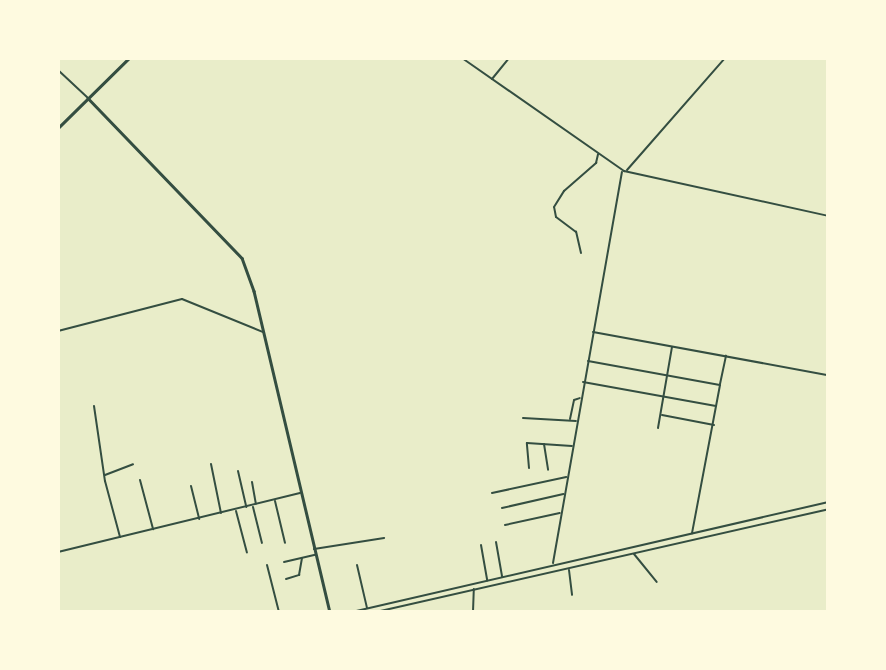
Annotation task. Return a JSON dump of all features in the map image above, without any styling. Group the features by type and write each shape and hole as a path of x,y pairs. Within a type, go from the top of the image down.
{"street":[{"path":"58,128 129,58"},
{"path":"462,58 624,171 828,216"},
{"path":"492,79 509,58"},
{"path":"553,564 592,332 624,171 725,58"},
{"path":"58,70 238,251 265,332 314,555 330,612"},
{"path":"581,253 576,232 556,217 554,207 564,191 596,163 598,153"},
{"path":"58,331 182,299 265,332"},
{"path":"592,332 828,374"},
{"path":"659,428 672,346"},
{"path":"692,533 726,356"},
{"path":"587,361 720,385"},
{"path":"583,382 717,407"},
{"path":"570,421 574,400 581,398"},
{"path":"94,407 104,475 121,538"},
{"path":"661,414 714,425"},
{"path":"523,418 578,421"},
{"path":"544,443 548,470"},
{"path":"529,468 525,444 573,446"},
{"path":"104,475 133,464"},
{"path":"211,464 221,514"},
{"path":"238,471 246,508"},
{"path":"492,494 567,476"},
{"path":"140,480 153,529"},
{"path":"252,482 262,543"},
{"path":"191,486 199,519"},
{"path":"58,552 301,493"},
{"path":"502,508 565,494"},
{"path":"275,500 285,543"},
{"path":"352,612 828,502"},
{"path":"376,612 828,509"},
{"path":"236,510 247,553"},
{"path":"505,525 561,513"},
{"path":"313,550 384,538"},
{"path":"496,542 502,578"},
{"path":"481,545 487,581"},
{"path":"633,553 657,582"},
{"path":"284,562 314,555"},
{"path":"286,579 299,575 302,558"},
{"path":"267,565 279,612"},
{"path":"357,565 367,609"},
{"path":"569,569 572,595"},
{"path":"457,588 458,593"},
{"path":"473,612 474,588"}]}
